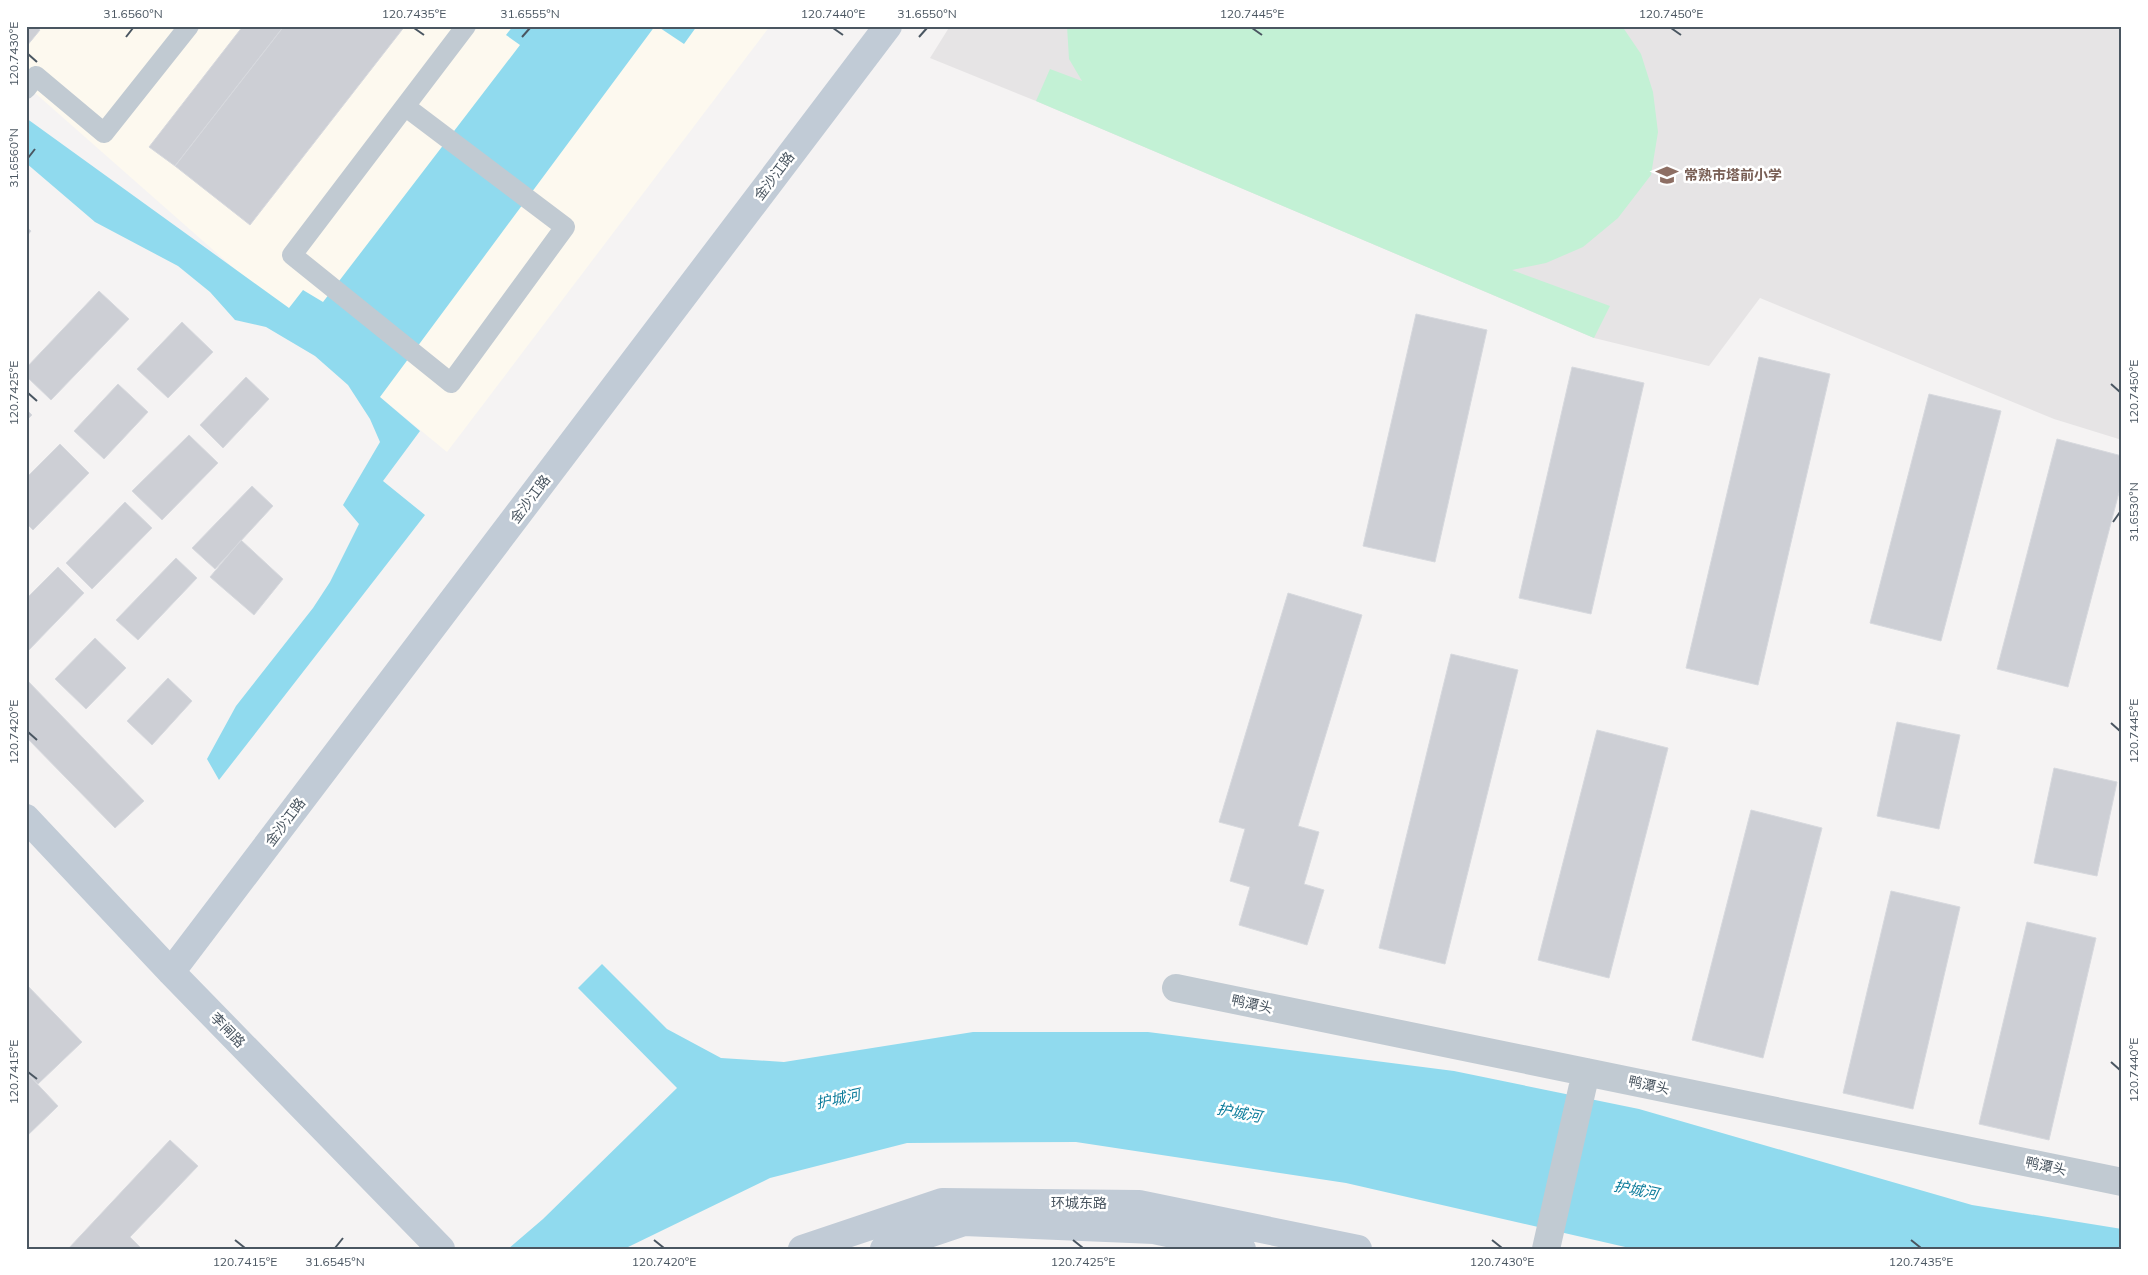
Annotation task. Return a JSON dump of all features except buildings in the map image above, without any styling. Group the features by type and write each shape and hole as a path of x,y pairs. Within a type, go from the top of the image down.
{"street":[{"name":"金沙江路","path":"171,972 888,26"},
{"name":"李闸路","path":"26,818 171,972 437,1245"},
{"name":"鸭潭头","path":"1176,988 2122,1182"},
{"path":"1546,1249 1586,1072"},
{"name":"环城东路","path":"802,1249 942,1202 952,1202 1138,1204 1358,1249"},
{"name":"环城东路","path":"884,1249 964,1222 1154,1230 1242,1249"}],"lane":[{"path":"26,89 36,76 104,132 189,26"},
{"path":"406,107 565,227 451,383 292,255 466,26"}],"shaded area":[{"path":"26,26 770,26 447,452 380,397 26,85"},
{"name":"常熟市塔前小学","path":"950,26 2122,26 2122,440 2054,419 1760,298 1709,366 1594,338 1036,101 930,58"}],"green space":[{"path":"1067,26 1622,26 1641,54 1653,92 1658,132 1651,175 1618,218 1583,247 1546,263 1512,270 1610,306 1594,338 1036,101 1050,69 1082,81 1069,59"}],"water":[{"path":"513,26 655,26 380,397 420,431 383,481 425,515 219,780 207,759 236,706 313,608 330,582 359,524 343,505 380,442 370,419 348,385 315,356 266,327 235,320 210,292 178,266 95,222 26,163 26,118 289,308 303,290 323,302 520,45 506,35"},
{"path":"657,26 697,26 684,44"},
{"name":"护城河","path":"602,964 667,1029 721,1058 784,1062 973,1032 1148,1032 1454,1071 1639,1109 1972,1205 2122,1229 2122,1249 1634,1249 1346,1183 1076,1142 907,1143 770,1178 624,1249 508,1249 543,1219 677,1088 578,988"}],"place":[{"name":"常熟市塔前小学","path":"1667,175"}]}
